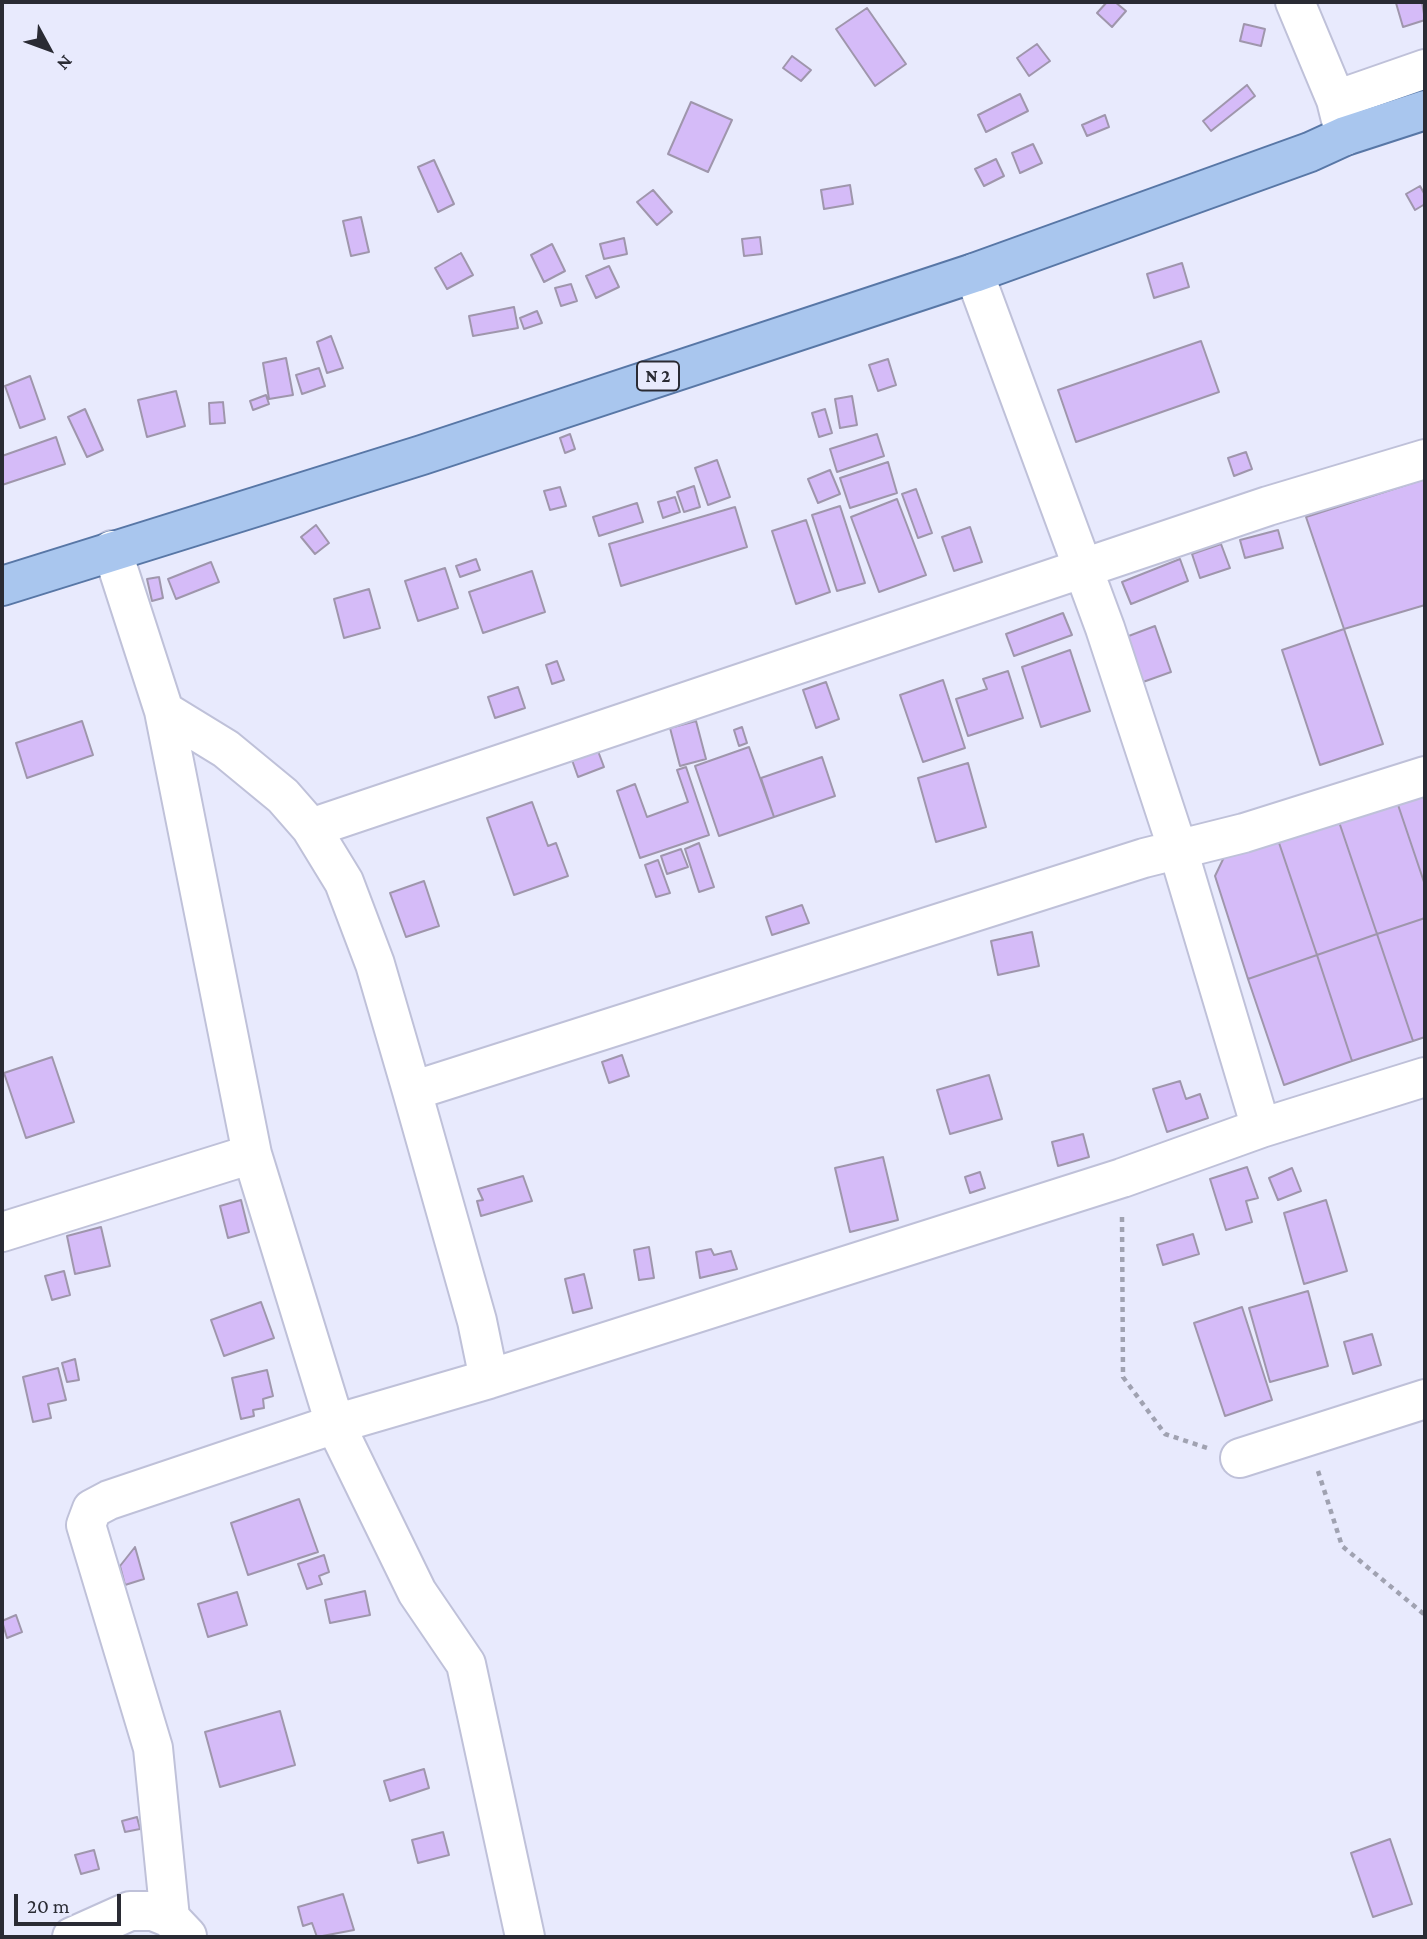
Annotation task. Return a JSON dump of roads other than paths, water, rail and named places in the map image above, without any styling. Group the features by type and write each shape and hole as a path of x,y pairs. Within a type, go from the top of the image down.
{"main road":[{"name":"N 2","path":"2,586 422,455 974,273 1310,152 1340,118 1425,110"}],"street":[{"path":"1295,2 1340,118 1425,69"},
{"path":"974,273 1084,569 1178,850 1261,1128"},
{"path":"311,828 1268,506 1425,458"},
{"path":"112,550 164,711 252,1154 335,1424 417,1592 466,1664 525,1937"},
{"path":"164,711 226,749 283,796 311,828 344,882 375,964 477,1321 489,1379"},
{"path":"412,1091 1144,858 1244,833 1425,776"},
{"path":"180,1928 153,1748 86,1525 92,1509 109,1500 335,1424 489,1379 1122,1178 1261,1128 1425,1077"},
{"path":"2,1231 252,1154"},
{"path":"1240,1458 1425,1399"},
{"path":"72,1937 130,1911 153,1911 180,1928"}]}
